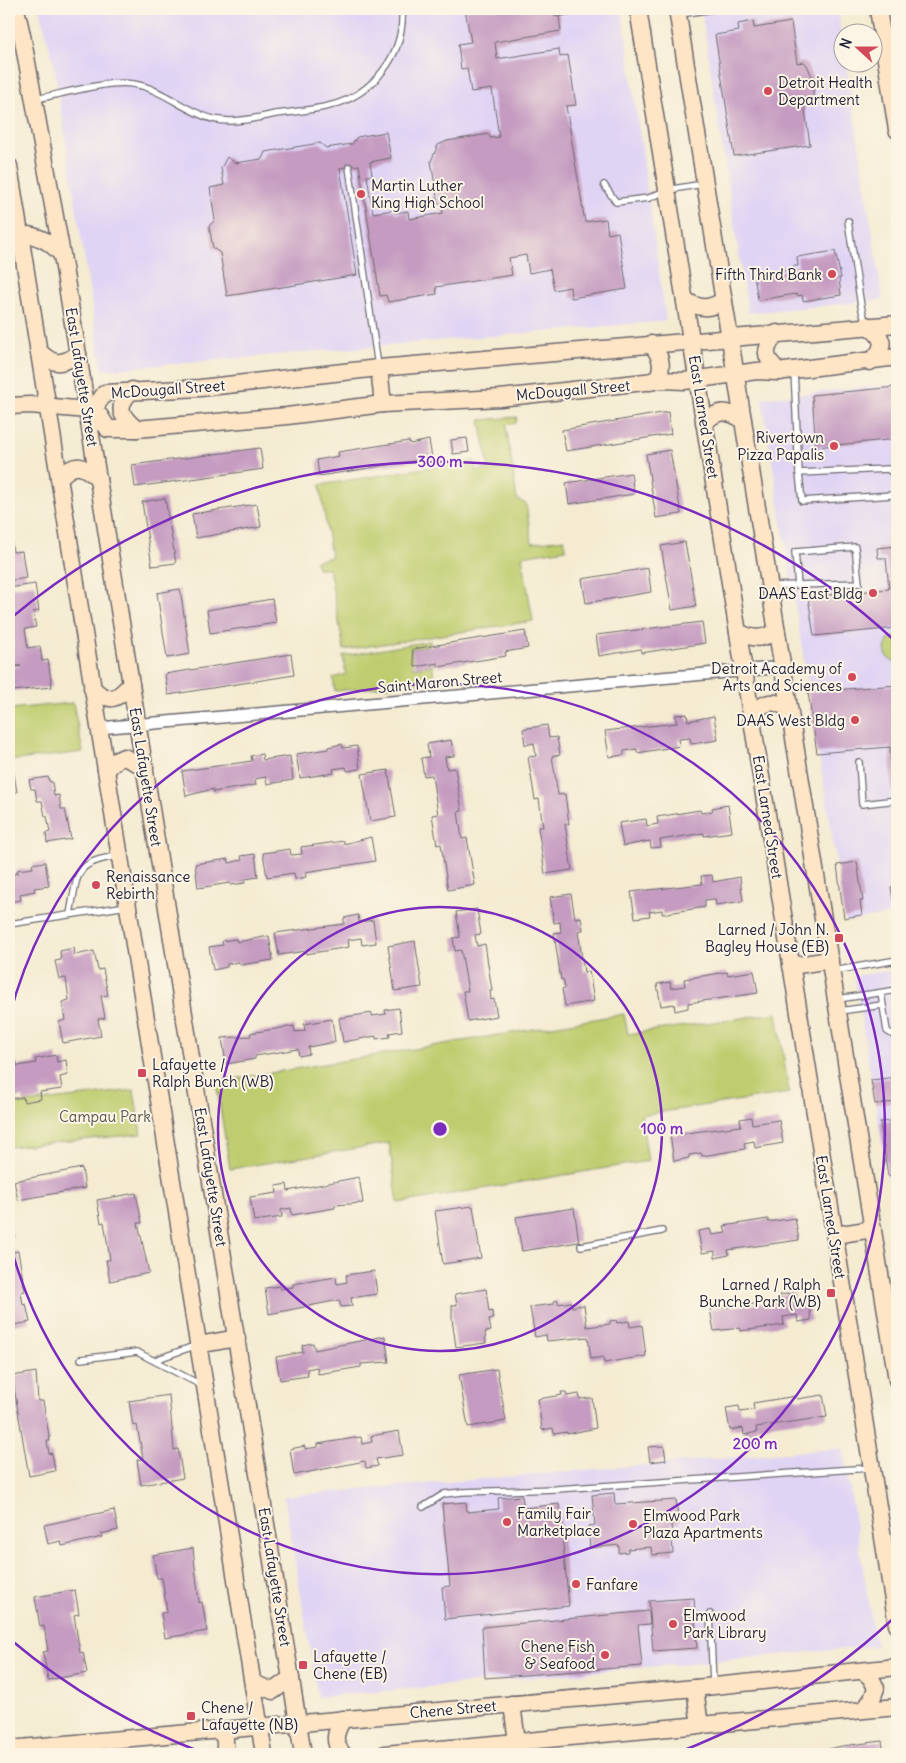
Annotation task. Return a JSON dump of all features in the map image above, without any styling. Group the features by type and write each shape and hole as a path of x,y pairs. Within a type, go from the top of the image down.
{"street":[{"name":"East Lafayette Street","path":"16,9 62,255 304,1754"},
{"name":"East Larned Street","path":"638,9 897,1625"},
{"path":"878,9 895,95 897,130"},
{"path":"677,12 897,1380"},
{"path":"9,166 264,1754"},
{"path":"21,243 29,235 39,237 51,243 62,255"},
{"path":"685,300 695,307 704,308 724,300"},
{"name":"McDougall Street","path":"87,410 96,407 105,393 132,390 200,388 378,368 866,325 897,324"},
{"path":"866,325 877,332 882,342 879,354 870,362"},
{"path":"776,333 768,344 766,353 770,363 787,371"},
{"path":"650,382 658,378 662,363 658,352 652,344"},
{"path":"38,350 46,358 57,362 67,362 78,354"},
{"name":"McDougall Street","path":"87,410 100,416 108,429 136,429 287,416 383,404 500,398 663,380 684,381 736,372 787,371 870,362 897,357"},
{"path":"378,368 383,404"},
{"path":"132,390 122,403 121,410 123,417 136,429"},
{"path":"9,406 87,410"},
{"path":"704,423 712,415 722,411 743,420"},
{"path":"59,478 69,468 79,466 87,468 98,478"},
{"path":"738,632 758,639 768,637 776,630"},
{"name":"Saint Maron Street","path":"99,728 783,667"},
{"path":"92,688 102,696 110,699 118,697 132,684"},
{"path":"751,715 759,706 771,701 781,703 789,710"},
{"path":"106,770 117,760 124,758 145,767"},
{"path":"791,966 830,966"},
{"path":"835,1235 873,1228"},
{"path":"198,1345 237,1338"},
{"name":"Chene Street","path":"9,1749 696,1688 897,1667"},
{"path":"863,1670 871,1678 876,1688 872,1699 865,1709"},
{"path":"253,1683 273,1691 291,1678"},
{"path":"696,1688 700,1726"},
{"path":"512,1704 517,1742"},
{"path":"385,1754 897,1707"},
{"path":"343,1719 334,1737 336,1747 343,1754"},
{"path":"219,1730 226,1739 226,1754"}],"lane":[{"path":"34,100 125,83 142,86 213,119 238,120 328,106 352,98 370,85 387,65 401,30 402,9"},
{"path":"558,13 582,9"},
{"path":"677,12 714,9"},
{"path":"349,166 378,368"},
{"path":"604,185 616,202 649,198 667,190 705,184"},
{"path":"848,221 861,306 866,325"},
{"path":"787,371 802,501 893,495 897,490"},
{"path":"799,473 888,469 897,477"},
{"path":"770,586 798,586 859,583 855,547 795,552 798,586"},
{"path":"859,762 862,804 897,800"},
{"path":"70,914 74,888 83,866 91,861 119,856"},
{"path":"9,924 127,906"},
{"path":"830,966 897,960"},
{"path":"837,1005 897,990"},
{"path":"881,993 887,1031 897,1035"},
{"path":"837,1005 882,1005"},
{"path":"581,1246 662,1230"},
{"path":"155,1360 198,1345"},
{"path":"81,1359 132,1352 155,1360 205,1387"},
{"path":"423,1507 444,1494 453,1493 576,1488 872,1468"},
{"path":"710,1614 713,1686"}],"shaded area":[{"name":"Martin Luther King High School","path":"40,9 622,9 666,321 102,370 54,66"},
{"path":"701,9 838,9 839,22 834,22 834,72 847,72 883,300 748,313"},
{"path":"895,384 897,400 897,913 846,922 762,398"},
{"path":"897,970 897,1233 854,976"},
{"path":"843,1448 876,1646 318,1697 284,1496"}],"green space":[{"path":"517,417 516,423 506,425 517,499 526,504 532,543 564,539 566,549 522,556 533,621 344,650 329,568 317,568 315,561 331,557 320,485 474,460 476,471 489,469 480,420"},
{"path":"897,636 897,665 887,657 885,649 888,640"},
{"path":"430,641 430,645 411,649 413,668 433,665 434,682 335,691 333,678 346,674 343,656"},
{"path":"73,703 83,752 9,761 9,709"},
{"path":"777,1013 789,1093 641,1115 648,1161 398,1203 389,1143 230,1169 216,1082 624,1014 628,1034"},
{"name":"Campau Park","path":"134,1090 141,1134 9,1147 9,1105"}],"building":[{"path":"465,9 558,9 561,31 495,42 497,59 559,49 560,57 568,55 576,105 566,106 585,222 606,219 608,234 618,232 627,289 571,298 570,287 554,290 550,269 529,273 526,255 509,258 512,275 436,287 437,294 388,302 386,295 380,296 359,165 340,168 357,275 227,296 220,253 213,248 209,226 215,220 210,188 224,185 221,168 227,157 235,163 262,159 265,152 320,143 326,148 352,144 357,137 386,132 391,158 370,162 372,175 367,176 373,213 394,210 395,213 408,211 409,219 443,213 442,204 438,204 431,161 438,145 447,141 489,134 490,138 499,137 492,89 471,92 467,68 461,69 458,44 471,42"},
{"path":"753,21 754,28 791,22 797,63 804,62 807,65 814,81 813,98 810,102 804,103 810,145 734,156 715,35 739,31 738,24"},
{"path":"835,251 841,278 839,278 841,295 803,301 802,295 797,296 796,294 758,300 754,275 793,269 793,266 798,266 797,257"},
{"path":"896,387 897,439 816,447 812,395"},
{"path":"668,412 671,434 566,451 562,430"},
{"path":"467,438 469,452 453,454 451,440"},
{"path":"429,440 432,458 319,476 317,460 339,456 338,452 409,441 410,444"},
{"path":"260,448 263,469 135,487 132,465"},
{"path":"670,450 681,514 656,518 646,454"},
{"path":"631,473 634,494 569,504 566,483"},
{"path":"165,498 176,563 152,566 142,502"},
{"path":"257,504 261,527 196,538 192,514"},
{"path":"9,536 11,536 13,552 22,551 26,578 9,581"},
{"path":"685,542 696,606 672,610 661,546"},
{"name":"DAAS East Bldg","path":"897,546 897,628 814,636 808,597 889,589 886,558 878,558 877,548"},
{"path":"648,568 651,592 586,603 582,579"},
{"path":"35,584 39,611 33,612 36,627 25,629 28,648 40,646 42,661 48,660 52,687 12,691 9,668 21,666 11,666 9,648 13,647 11,633 9,634 9,615 13,615 9,613 9,588"},
{"path":"180,589 190,654 167,658 157,593"},
{"path":"272,599 276,623 210,633 207,610"},
{"path":"702,622 705,643 641,653 641,649 599,656 596,635"},
{"path":"525,631 528,648 505,652 506,656 438,667 438,663 415,667 412,649"},
{"path":"291,654 294,675 168,695 165,674"},
{"name":"DAAS West Bldg","path":"897,685 897,791 892,791 890,747 817,753 808,692"},
{"path":"687,714 688,721 714,716 718,740 691,744 690,738 679,739 680,746 637,753 637,749 624,751 624,755 609,757 605,731 677,723 675,715"},
{"path":"547,725 549,738 557,737 560,755 552,756 558,795 565,794 569,824 565,824 572,870 545,874 538,827 543,827 539,799 535,800 528,757 536,756 534,743 525,745 523,729"},
{"path":"451,740 454,756 445,757 447,769 455,768 462,811 458,812 462,839 467,838 475,885 448,890 441,844 437,845 432,815 438,814 432,775 424,776 421,758 429,757 427,744"},
{"path":"342,744 343,748 357,746 360,769 347,771 346,767 333,769 334,773 300,778 296,754 328,749 328,747"},
{"path":"262,754 263,760 290,756 293,780 267,784 266,777 255,779 256,785 213,792 213,789 186,796 182,771 252,761 251,756"},
{"path":"388,770 396,817 370,821 362,774"},
{"path":"14,774 17,792 9,793 9,775"},
{"path":"48,777 49,781 52,782 54,796 59,795 61,809 65,809 71,839 47,843 46,833 50,832 47,816 45,816 42,801 37,801 35,789 31,789 29,780"},
{"path":"728,805 732,832 704,836 704,833 660,840 661,847 651,848 650,841 623,846 619,823 646,819 647,826 658,824 657,817 700,810 701,813 713,811 712,808"},
{"path":"371,837 375,861 305,872 306,877 295,879 294,873 267,877 263,853 290,849 291,855 302,854 301,847 344,841 344,844"},
{"path":"255,854 258,877 245,879 245,883 231,885 230,883 198,888 195,864 228,859 229,863 242,860 241,856"},
{"path":"45,862 49,886 34,888 35,891 20,894 21,900 9,902 9,875 18,873 17,870 33,868 32,864"},
{"path":"857,862 863,901 860,901 862,915 844,918 837,865"},
{"path":"712,875 713,882 740,877 743,901 716,905 715,899 705,900 705,907 662,914 662,910 649,912 650,916 635,918 631,892 702,884 701,876"},
{"path":"897,886 897,899 893,900 891,887"},
{"path":"571,894 575,918 581,917 583,930 578,931 584,972 589,971 594,1001 565,1006 562,989 565,988 563,979 561,980 554,933 561,932 560,922 554,923 550,897"},
{"path":"477,909 481,934 475,935 477,946 485,944 492,991 490,991 491,1000 494,999 497,1016 468,1021 463,991 468,991 461,950 455,951 453,938 460,937 456,912"},
{"path":"358,915 359,922 373,920 376,943 362,945 361,938 348,940 349,947 306,954 306,951 279,955 275,933 344,924 344,918"},
{"path":"269,936 273,960 240,965 239,962 227,964 227,967 213,970 209,947 223,945 222,941 236,939 237,942"},
{"path":"415,941 422,987 395,991 388,946"},
{"path":"74,948 75,955 94,951 98,970 103,969 108,995 101,996 105,1018 98,1019 101,1036 63,1043 59,1022 65,1020 62,1002 69,1000 66,978 59,979 55,961 61,960 60,951"},
{"path":"754,971 758,993 688,1003 688,1008 675,1011 674,1004 661,1006 657,984 670,982 671,988 685,986 684,979 727,972 728,975"},
{"path":"399,1008 402,1031 389,1033 390,1037 376,1039 376,1036 343,1042 339,1018 372,1013 372,1016 386,1014 385,1010"},
{"path":"332,1019 335,1042 308,1047 309,1054 299,1056 298,1049 255,1056 255,1059 226,1064 222,1038 251,1036 250,1033 294,1026 295,1032 305,1031 304,1024"},
{"path":"56,1055 57,1062 66,1060 68,1075 60,1077 62,1089 40,1092 41,1099 24,1102 23,1097 9,1099 9,1064 17,1062 17,1066 36,1063 35,1059"},
{"path":"897,1077 897,1102 875,1104 871,1080"},
{"path":"751,1117 752,1124 779,1120 783,1143 755,1148 754,1141 744,1143 745,1149 702,1156 701,1153 689,1155 689,1158 674,1161 670,1135 741,1126 740,1119"},
{"path":"897,1120 897,1174 888,1176 880,1122"},
{"path":"82,1168 85,1188 18,1200 14,1181"},
{"path":"359,1177 363,1203 335,1205 335,1208 292,1215 291,1208 281,1210 282,1217 254,1221 250,1197 277,1193 276,1186 287,1184 288,1191"},
{"path":"136,1193 142,1223 138,1223 149,1273 110,1281 106,1260 110,1260 104,1222 101,1223 97,1200"},
{"path":"473,1206 481,1258 443,1264 435,1211"},
{"path":"574,1208 579,1242 522,1251 516,1217"},
{"path":"795,1218 799,1240 728,1250 729,1255 715,1258 715,1251 702,1253 698,1231 710,1229 712,1235 726,1233 724,1226 768,1219 768,1222"},
{"path":"9,1223 13,1237 10,1237 13,1252 18,1251 25,1291 21,1292 23,1305 26,1304 30,1322 9,1326"},
{"path":"374,1271 377,1294 351,1298 352,1306 341,1307 339,1300 269,1314 265,1288 280,1286 280,1289 293,1287 293,1284 336,1277 337,1284 347,1282 346,1275"},
{"path":"486,1289 489,1312 492,1311 493,1319 489,1320 491,1331 485,1332 486,1343 456,1347 452,1319 452,1305 457,1305 455,1294"},
{"path":"794,1293 795,1300 808,1298 811,1320 798,1322 797,1315 783,1317 784,1325 741,1331 740,1328 714,1331 710,1309 781,1301 780,1295"},
{"path":"558,1300 558,1304 571,1302 572,1307 584,1305 587,1327 610,1324 610,1321 616,1320 617,1323 629,1321 630,1327 642,1325 646,1356 604,1363 603,1357 591,1359 588,1337 547,1341 546,1335 535,1337 530,1307 554,1304 554,1301"},
{"path":"385,1336 389,1362 361,1364 361,1367 318,1374 317,1367 307,1369 308,1376 280,1380 276,1357 303,1352 302,1345 313,1343 315,1350"},
{"path":"497,1369 506,1421 468,1427 459,1375"},
{"path":"36,1372 38,1401 43,1401 50,1441 47,1441 49,1454 52,1453 55,1471 29,1476 12,1376"},
{"path":"561,1392 566,1392 567,1396 579,1394 580,1399 592,1398 596,1428 567,1434 567,1432 554,1434 553,1428 542,1430 538,1399 562,1395"},
{"path":"169,1395 174,1450 178,1449 183,1478 141,1485 137,1460 143,1459 137,1425 133,1426 129,1401"},
{"path":"823,1395 827,1417 756,1427 757,1432 744,1435 743,1428 730,1430 726,1408 739,1406 740,1412 754,1410 753,1403 796,1396 797,1399"},
{"path":"399,1431 403,1455 376,1459 378,1466 366,1468 365,1461 294,1475 290,1449 305,1446 305,1449 318,1447 318,1444 361,1437 362,1444 372,1442 371,1436"},
{"path":"664,1446 666,1460 650,1462 648,1447"},
{"name":"Elmwood Park Plaza Apartments","path":"614,1493 615,1504 676,1500 679,1523 671,1523 673,1553 652,1555 651,1547 628,1549 628,1552 619,1553 619,1545 590,1548 588,1526 595,1525 592,1495"},
{"path":"522,1496 524,1508 559,1504 569,1606 445,1619 442,1587 450,1586 442,1504 466,1502 467,1512 499,1509 498,1498"},
{"path":"114,1510 118,1530 101,1534 102,1537 62,1546 61,1541 48,1544 44,1525"},
{"path":"193,1548 199,1603 202,1602 207,1631 165,1638 161,1613 167,1612 162,1578 157,1578 153,1555"},
{"path":"75,1590 79,1614 74,1615 80,1653 83,1652 87,1673 48,1680 43,1652 48,1651 44,1626 40,1627 35,1597"},
{"name":"Elmwood Park Library","path":"694,1598 697,1648 653,1651 649,1601"},
{"path":"649,1611 650,1624 638,1625 642,1666 485,1678 482,1627"},
{"path":"882,1741 884,1754 806,1754 842,1746"}],"place":[{"name":"Detroit Health Department","path":"768,91"},
{"name":"Martin Luther King High School","path":"361,194"},
{"name":"Fifth Third Bank","path":"832,274"},
{"name":"Rivertown Pizza Papalis","path":"834,446"},
{"name":"DAAS East Bldg","path":"873,593"},
{"name":"Detroit Academy of Arts and Sciences","path":"852,677"},
{"name":"DAAS West Bldg","path":"855,720"},
{"name":"Renaissance Rebirth","path":"96,885"},
{"name":"Larned / John N. Bagley House (EB)","path":"839,938"},
{"name":"Lafayette / Ralph Bunch (WB)","path":"142,1073"},
{"name":"Larned / Ralph Bunche Park (WB)","path":"831,1293"},
{"name":"Family Fair Marketplace","path":"507,1522"},
{"name":"Elmwood Park Plaza Apartments","path":"633,1524"},
{"name":"Fanfare","path":"576,1584"},
{"name":"Elmwood Park Library","path":"673,1624"},
{"name":"Chene Fish & Seafood","path":"605,1655"},
{"name":"Lafayette / Chene (EB)","path":"303,1665"},
{"name":"Chene / Lafayette (NB)","path":"191,1716"}]}
